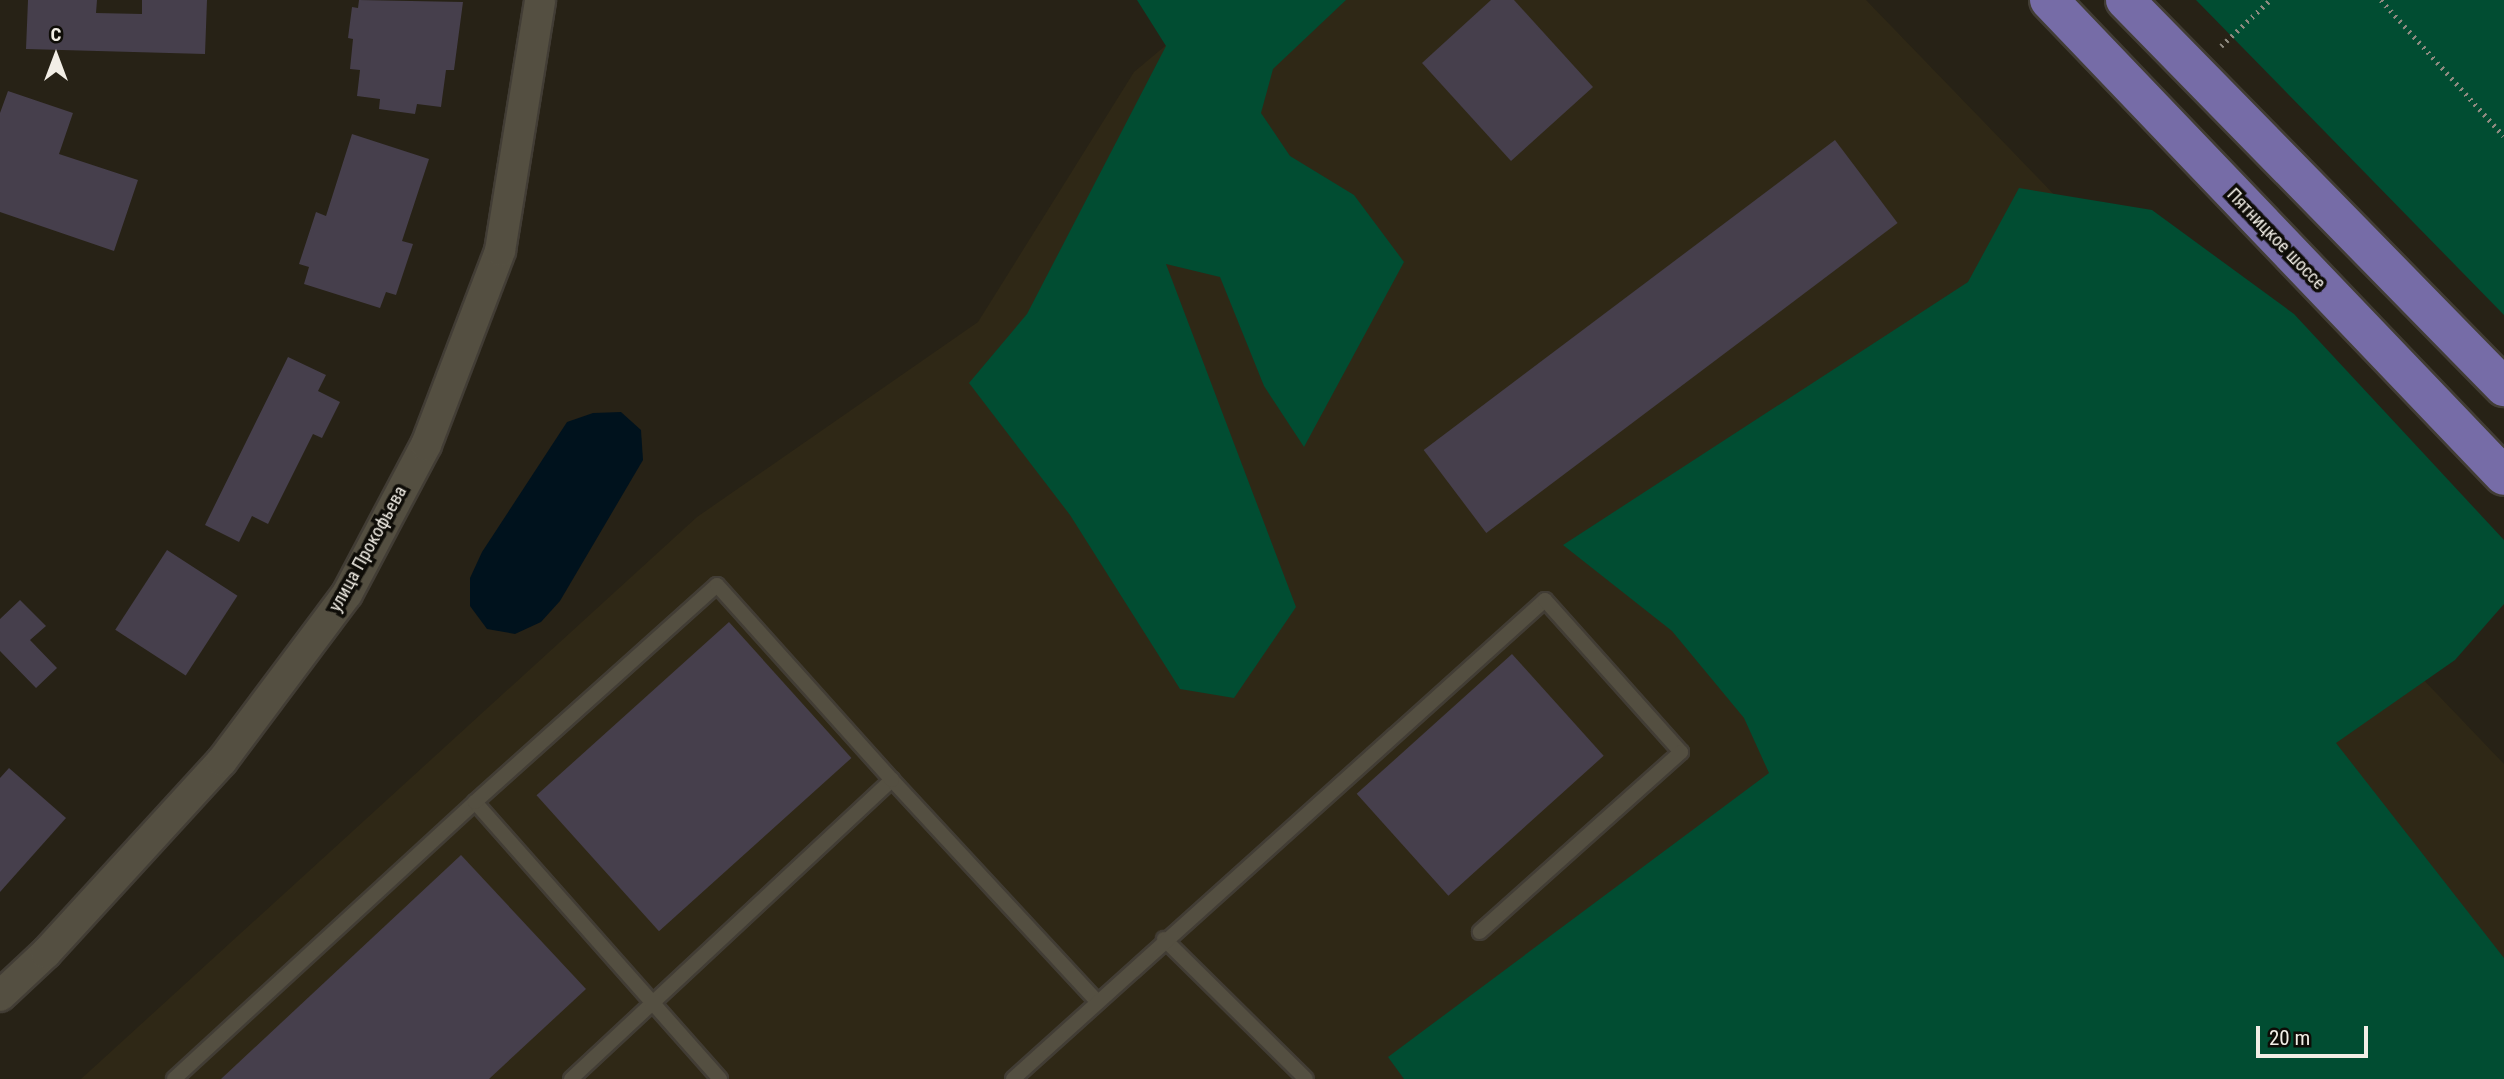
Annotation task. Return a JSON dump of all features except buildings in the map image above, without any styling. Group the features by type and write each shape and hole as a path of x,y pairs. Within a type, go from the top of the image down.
{"main road":[{"name":"Пятницкое шоссе","path":"2049,0 2504,476"},
{"path":"2125,0 2504,387"}],"street":[{"name":"улица Прокофьева","path":"0,996 46,953 222,761 347,594 426,445 500,251 540,0"}],"lane":[{"path":"174,1079 475,802 717,585 892,780 1097,1001"},
{"path":"1013,1079 1164,939 1545,600 1681,752 1480,932"},
{"path":"570,1079 892,780"},
{"path":"475,802 650,1005 720,1079"},
{"path":"1164,939 1306,1079"}],"path":[{"path":"2195,71 2270,0"},
{"path":"2381,0 2504,136"}],"shaded area":[{"path":"1220,0 1866,0 2449,603 2396,651 2504,764 2504,1079 81,1079 697,517 978,322 1134,72"}],"green space":[{"path":"1137,0 1346,0 1273,69 1261,113 1290,156 1354,195 1404,262 1304,447 1264,386 1220,277 1166,264 1296,607 1234,698 1180,689 1070,515 969,383 1027,314 1166,46"},
{"path":"2196,0 2504,0 2504,315"},
{"path":"2019,188 2152,210 2294,314 2504,540 2504,604 2455,660 2336,743 2504,958 2504,1079 1404,1079 1388,1057 1769,773 1744,718 1672,631 1563,545 1968,282"}],"water":[{"path":"621,412 641,430 643,460 560,601 541,622 515,634 487,629 470,606 470,578 482,552 567,422 593,413"}]}
